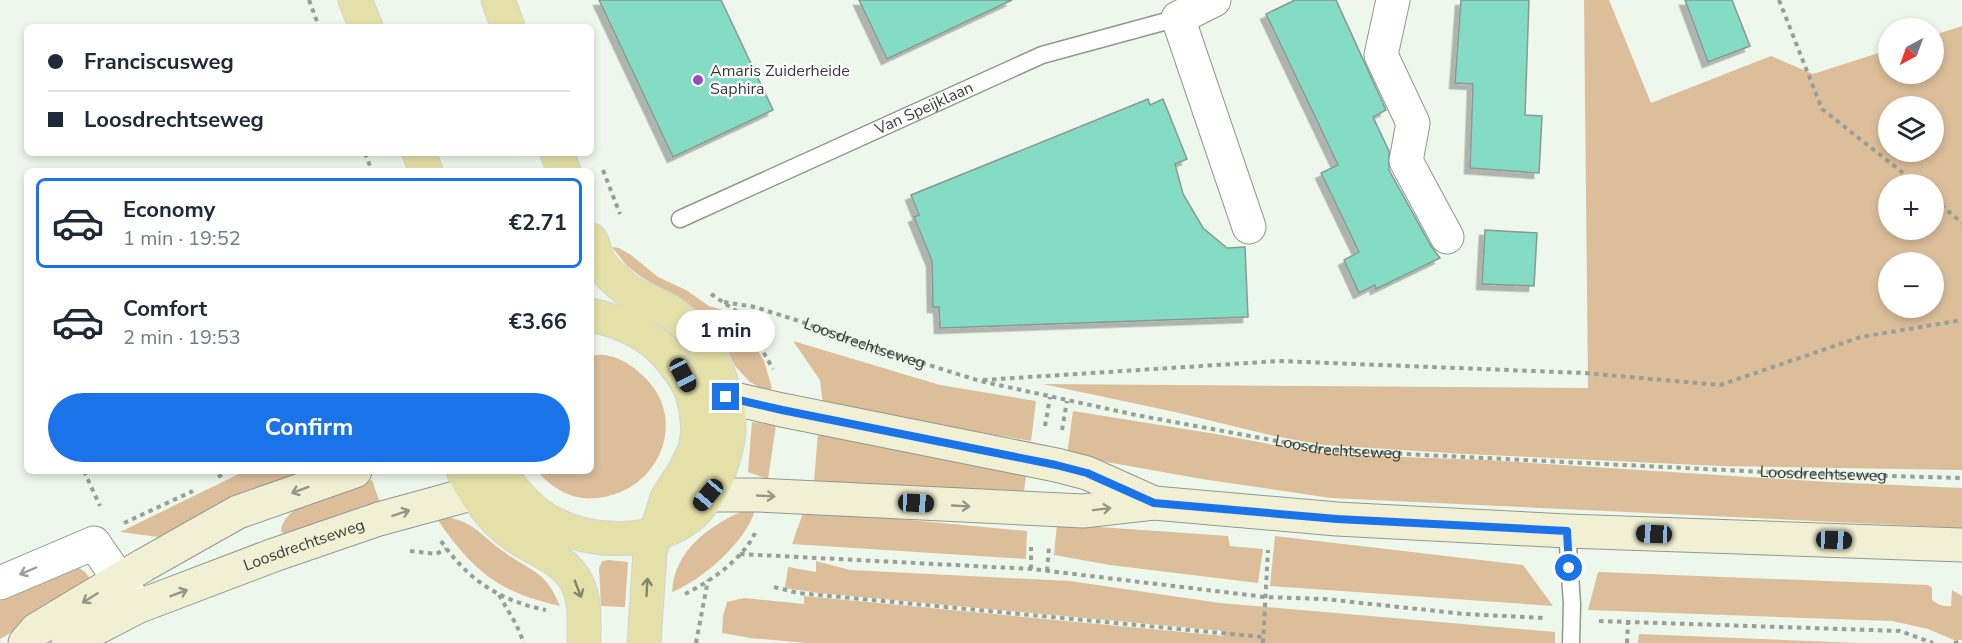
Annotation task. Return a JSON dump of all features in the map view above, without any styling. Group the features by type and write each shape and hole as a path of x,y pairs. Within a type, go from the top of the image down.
{"main road":[{"path":"355,0 365,24"},
{"path":"498,0 507,24"},
{"path":"584,643 582,600 577,583 566,568 513,535 492,515 469,482 503,477 533,510 556,525 597,538 627,539 657,533 674,527 690,516 708,495 725,456 729,429 726,397 708,351 686,324 667,310 629,292 600,262 594,247"},
{"path":"594,316 627,325 657,343 672,359 691,390 698,431 695,449 667,498 650,552 644,643"},
{"path":"691,390 1056,465 1087,473 1154,503"},
{"path":"25,643 36,630 238,513 347,474"},
{"name":"Loosdrechtseweg","path":"68,643 137,607 369,522 469,482"},
{"path":"708,495 757,495 1083,511 1154,503 1337,519 1958,548"}],"street":[{"name":"Van Speijklaan","path":"1178,18 1215,0"},
{"path":"1393,0 1382,55 1413,123 1406,161 1447,237"},
{"path":"1178,18 1249,227"},
{"path":"0,583 94,543 137,607"}],"lane":[{"name":"Van Speijklaan","path":"680,219 1042,55 1178,18"},
{"path":"1567,531 1572,620 1571,643"}],"path":[{"path":"309,0 319,24"},
{"path":"1779,0 1822,109 1904,174"},
{"path":"603,169 621,217"},
{"path":"1944,207 1962,223"},
{"name":"Loosdrechtseweg","path":"724,302 796,320 980,381 1067,401 1326,450 1784,473 1962,478"},
{"path":"731,304 742,315 774,370"},
{"path":"980,381 1279,361 1584,373 1720,385 1862,337 1962,320"},
{"path":"212,480 223,474"},
{"path":"94,543 111,529 195,490"},
{"path":"679,597 708,580 740,554 753,538 759,525"},
{"path":"437,536 471,577 498,595 525,606 555,612"},
{"path":"1263,643 1269,546"},
{"path":"436,554 446,549"},
{"path":"740,554 1032,569 1265,597 1324,600 1465,614 1572,620 1900,631 1933,643"},
{"path":"696,643 708,580"},
{"path":"774,587 798,594 1263,637"},
{"path":"498,595 516,624 524,643"},
{"path":"1627,643 1628,622"},
{"path":"1954,643 1962,641"}],"shaded area":[{"path":"1584,0 1609,0 1651,103 1771,56 1813,74 1878,53 1878,84 1944,84 1944,32 1962,26 1962,470 1720,466 1324,445 1274,436 1043,384 1588,388"},
{"path":"612,247 631,255 658,277 686,290 709,306 732,313 740,319 764,361 772,388 768,392 750,382 735,366 724,344 706,319 690,305 641,277 627,266"},
{"path":"793,341 940,385 1036,401 1031,441 823,405 820,380"},
{"path":"594,355 605,355 630,365 656,391 664,411 666,431 661,450 652,467 637,482 619,493 597,498 572,496 549,483 540,474 594,474"},
{"path":"1073,411 1301,450 1348,455 1486,460 1828,482 1962,488 1962,528 1331,498 1202,479 1067,455"},
{"path":"752,422 776,425 768,479 748,472"},
{"path":"818,433 1027,469 1023,499 814,482"},
{"path":"239,474 297,474 230,500 167,538 120,532"},
{"path":"372,480 380,503 285,535 281,531 285,520 293,511 305,504 318,497"},
{"path":"745,510 755,510 750,522 733,547 696,579 672,592 679,564 696,541 719,523"},
{"path":"804,510 1027,531 1026,559 792,544"},
{"path":"440,515 469,525 504,552 537,573 549,585 560,606 520,594 489,577 475,566 450,537 437,519"},
{"path":"1057,524 1228,536 1230,546 1263,549 1258,583 1110,565 1054,555"},
{"path":"1275,536 1523,565 1553,606 1270,586"},
{"path":"602,561 628,562 625,607 601,606 599,568"},
{"path":"816,561 850,570 1070,581 1220,603 1555,632 1555,643 807,643 722,633 727,602 744,598 804,604 804,596 1225,636 1224,631 785,588 788,567 816,572"},
{"path":"79,568 94,584 0,639 0,601"},
{"path":"1598,572 1928,585 1932,588 1932,600 1941,605 1951,606 1952,590 1962,596 1962,640 1954,640 1928,629 1892,621 1588,610"},
{"path":"1639,634 1858,643 1638,643"}],"building":[{"name":"Amaris Zuiderheide Saphira","path":"599,0 721,0 773,110 673,157"},
{"path":"859,0 1012,0 887,59"},
{"path":"1295,0 1336,0 1386,110 1373,117 1389,151 1389,170 1440,258 1376,289 1375,285 1359,293 1344,260 1359,252 1321,173 1338,165 1266,14"},
{"path":"1461,0 1529,0 1525,115 1542,116 1539,173 1470,168 1473,84 1455,83"},
{"path":"1685,0 1732,0 1750,46 1708,62"},
{"path":"1148,99 1150,105 1163,99 1187,159 1175,164 1183,194 1203,228 1227,248 1245,247 1248,317 940,328 939,307 933,307 932,261 914,217 919,215 911,195"},
{"path":"1485,230 1537,233 1534,286 1482,284"}],"place":[{"name":"Amaris Zuiderheide Saphira","path":"698,80"}],"route":[{"path":"726,397 1056,465 1087,473 1154,503 1337,519 1567,531 1569,568"}]}
